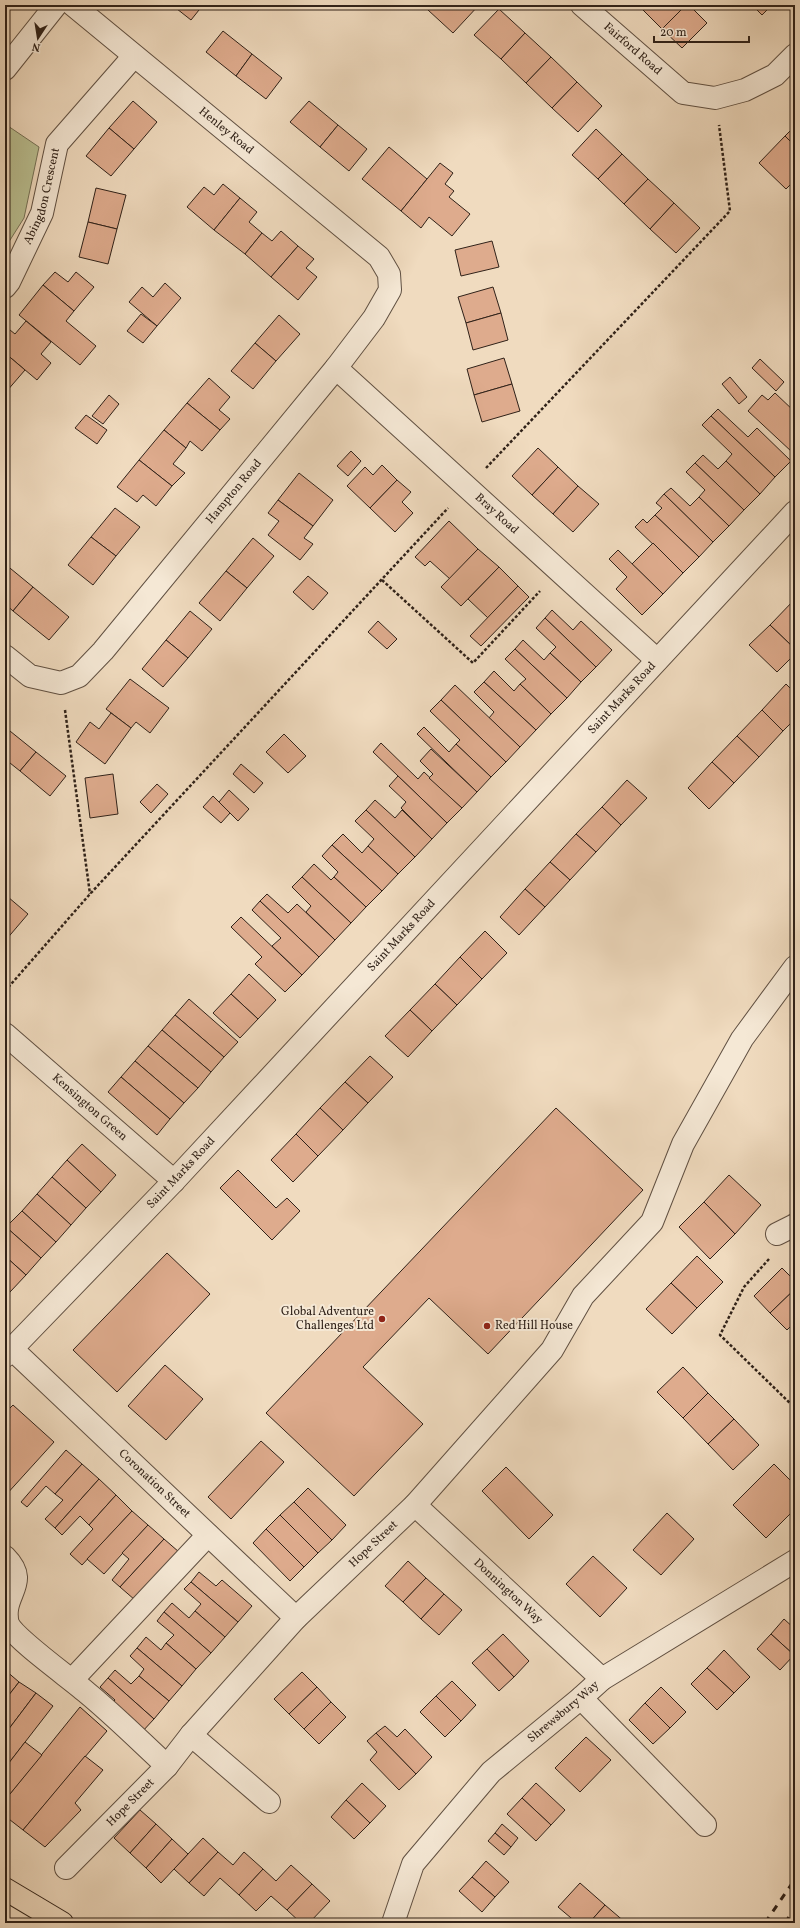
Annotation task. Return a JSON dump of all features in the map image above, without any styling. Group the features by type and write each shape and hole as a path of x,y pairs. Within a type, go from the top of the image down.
{"main road":[{"path":"5,1889 62,1923"}],"street":[{"path":"5,70 56,5"},
{"name":"Henley Road","path":"73,5 379,257"},
{"name":"Fairford Road","path":"582,5 683,93 716,98"},
{"path":"716,98 744,90 775,75 795,55"},
{"name":"Abingdon Crescent","path":"5,287 9,282 42,213 57,144 134,56"},
{"name":"Hampton Road","path":"61,683 79,676 103,651 336,368 374,318 390,290 389,274 379,257"},
{"name":"Bray Road","path":"336,368 657,660"},
{"name":"Saint Marks Road","path":"8,1352 174,1181 795,512"},
{"path":"5,656 30,676 61,683"},
{"name":"Hope Street","path":"66,1868 167,1766 191,1735 296,1618 415,1505 552,1350 583,1296 652,1222 686,1137 742,1039 795,967"},
{"name":"Kensington Green","path":"5,1034 174,1181"},
{"name":"Coronation Street","path":"8,1352 208,1535 296,1618"},
{"name":"Donnington Way","path":"415,1505 602,1679"},
{"path":"72,1680 208,1535"},
{"path":"5,1557 13,1565 16,1574 14,1584 9,1592 6,1609 8,1624 20,1637 72,1680 167,1766"},
{"name":"Shrewsbury Way","path":"393,1923 414,1864 491,1772 602,1679 795,1561"},
{"path":"581,1698 705,1825"},
{"path":"191,1735 269,1802"}],"path":[{"path":"5,991 90,894 467,488 730,211 716,98"},
{"path":"382,580 473,663 558,571"},
{"path":"61,683 90,894"},
{"path":"786,1230 779,1248 744,1287 720,1335 795,1408"}],"green space":[{"path":"5,124 39,147 24,218 5,248"}],"building":[{"path":"5,5 13,5 5,15"},
{"path":"172,5 203,5 191,20"},
{"path":"423,5 433,5 428,10"},
{"path":"433,5 479,5 453,33 428,10"},
{"path":"638,5 647,5 642,9"},
{"path":"647,5 686,5 662,29 642,9"},
{"path":"686,5 689,5 707,23 682,48 662,29"},
{"path":"752,5 772,5 762,15"},
{"path":"499,9 525,33 501,59 474,35"},
{"path":"223,31 252,54 236,76 206,52"},
{"path":"525,33 551,57 526,83 501,59"},
{"path":"252,54 282,78 266,99 236,76"},
{"path":"551,57 577,82 552,108 526,83"},
{"path":"577,82 602,106 578,132 552,108"},
{"path":"133,101 157,122 134,149 109,128"},
{"path":"309,101 338,125 320,147 290,122"},
{"path":"338,125 367,149 349,171 320,147"},
{"path":"795,126 795,146 785,136"},
{"path":"109,128 134,149 111,176 86,156"},
{"path":"596,129 622,154 598,179 572,155"},
{"path":"785,136 795,146 795,180 786,189 759,163"},
{"path":"389,147 427,179 401,211 362,179"},
{"path":"622,154 648,179 624,204 598,179"},
{"path":"440,163 453,173 445,184 454,191 449,197 470,214 452,236 429,217 421,228 401,211"},
{"path":"648,179 674,203 650,229 624,204"},
{"path":"223,184 240,198 214,230 187,207 204,187 214,195"},
{"path":"96,188 126,195 117,229 88,222"},
{"path":"240,198 257,212 249,222 262,233 245,254 214,230"},
{"path":"674,203 700,228 676,253 650,229"},
{"path":"88,222 117,229 108,264 79,257"},
{"path":"281,231 298,246 271,277 245,254 262,233 272,241"},
{"path":"492,241 499,267 461,276 455,250"},
{"path":"298,246 314,259 306,268 317,277 298,300 271,277"},
{"path":"55,272 68,282 76,272 94,287 74,311 43,285"},
{"path":"165,283 181,298 157,326 129,302 142,287 153,297"},
{"path":"43,285 74,311 66,321 96,346 80,365 19,315"},
{"path":"493,287 501,313 466,323 458,297"},
{"path":"501,313 508,340 473,350 466,323"},
{"path":"141,314 157,326 143,343 127,331"},
{"path":"279,315 300,334 276,361 255,343"},
{"path":"26,321 51,342 41,354 51,363 37,380 5,353 5,337 10,330 15,334"},
{"path":"255,343 276,361 253,389 231,371"},
{"path":"5,353 25,370 6,392 5,391"},
{"path":"504,358 512,384 474,395 467,369"},
{"path":"760,359 784,382 776,391 752,368"},
{"path":"730,377 747,397 739,404 722,384"},
{"path":"209,378 230,397 219,410 230,419 220,430 187,403"},
{"path":"512,384 520,411 482,422 474,395"},
{"path":"775,393 795,412 795,449 792,452 748,411 762,395 768,400"},
{"path":"109,395 119,404 103,424 92,416"},
{"path":"187,403 220,430 202,451 190,441 186,448 164,430"},
{"path":"718,409 748,437 757,428 791,461 775,477 711,416"},
{"path":"86,415 107,430 97,444 75,428"},
{"path":"711,416 775,477 760,494 726,461 732,454 702,425"},
{"path":"164,430 186,448 173,464 185,473 172,486 139,460"},
{"path":"538,448 558,467 532,495 512,476"},
{"path":"351,451 361,461 348,476 337,466"},
{"path":"703,455 718,469 726,461 760,494 744,510 695,463"},
{"path":"139,460 172,486 156,506 143,495 137,502 117,487"},
{"path":"695,463 744,510 729,526 699,497 705,490 686,472"},
{"path":"382,465 397,480 370,508 347,486 365,467 373,475"},
{"path":"558,467 578,486 553,514 532,495"},
{"path":"299,473 333,500 313,526 278,500"},
{"path":"397,480 411,492 402,502 413,513 395,532 370,508"},
{"path":"578,486 599,504 573,532 553,514"},
{"path":"671,488 690,506 699,497 729,526 713,542 664,494"},
{"path":"664,494 713,542 699,557 655,515 662,508 656,503"},
{"path":"278,500 313,526 304,538 313,544 300,560 268,535 279,521 268,513"},
{"path":"115,508 140,527 116,556 91,537"},
{"path":"655,515 699,557 683,573 635,527 643,519 647,523"},
{"path":"449,521 478,549 450,579 430,561 425,566 415,557"},
{"path":"91,537 116,556 93,585 68,565"},
{"path":"253,538 274,556 247,588 226,571"},
{"path":"653,543 683,573 663,594 632,564"},
{"path":"478,549 499,567 461,606 441,587"},
{"path":"618,550 663,594 642,615 616,589 627,577 609,559"},
{"path":"5,564 33,587 13,611 5,604"},
{"path":"499,567 518,586 488,618 468,599"},
{"path":"226,571 247,588 220,621 199,603"},
{"path":"308,576 328,593 313,610 293,592"},
{"path":"518,586 529,597 481,646 470,636"},
{"path":"33,587 69,617 49,640 13,611"},
{"path":"795,599 795,639 790,644 770,625"},
{"path":"552,610 573,630 581,621 612,650 596,667 545,618"},
{"path":"190,611 212,629 188,658 166,640"},
{"path":"545,618 596,667 581,682 550,653 556,647 536,628"},
{"path":"378,621 397,639 387,649 368,632"},
{"path":"770,625 795,649 795,654 777,672 749,645"},
{"path":"166,640 188,658 163,687 142,669"},
{"path":"523,640 544,660 550,653 581,682 567,698 515,649"},
{"path":"515,649 567,698 551,714 520,684 526,679 505,659"},
{"path":"494,671 514,691 520,684 551,714 536,730 484,682"},
{"path":"130,679 169,708 150,733 136,722 131,728 106,709"},
{"path":"484,682 536,730 520,747 489,718 494,712 474,692"},
{"path":"786,684 795,693 795,719 783,731 762,710"},
{"path":"455,685 520,747 506,762 441,700"},
{"path":"441,700 506,762 491,777 456,744 460,740 430,711"},
{"path":"762,710 783,731 759,757 737,736"},
{"path":"111,713 131,728 105,764 76,742 90,722 99,729"},
{"path":"5,727 36,752 20,771 5,759"},
{"path":"424,727 449,752 456,744 491,777 477,792 417,734"},
{"path":"284,734 306,756 288,773 266,752"},
{"path":"737,736 759,757 734,783 712,762"},
{"path":"381,743 418,779 424,772 462,808 447,823 373,752"},
{"path":"431,749 477,792 462,808 429,778 433,774 420,761"},
{"path":"36,752 66,776 50,796 20,771"},
{"path":"712,762 734,783 709,809 688,788"},
{"path":"241,764 263,783 254,793 233,774"},
{"path":"113,774 118,814 90,818 85,778"},
{"path":"398,776 447,823 432,839 401,808 406,802 389,786"},
{"path":"627,780 647,798 621,825 602,807"},
{"path":"157,784 168,794 151,813 140,802"},
{"path":"229,790 249,809 238,821 219,802"},
{"path":"213,796 230,813 221,823 203,807"},
{"path":"375,800 395,818 402,810 432,839 415,857 366,810"},
{"path":"602,807 621,825 596,852 576,834"},
{"path":"366,810 415,857 398,874 368,846 374,839 355,821"},
{"path":"343,834 362,853 368,846 398,874 382,891 332,845"},
{"path":"576,834 596,852 570,880 550,862"},
{"path":"332,845 382,891 366,907 334,877 338,872 322,856"},
{"path":"550,862 570,880 545,907 525,889"},
{"path":"314,864 331,880 334,877 366,907 351,923 302,877"},
{"path":"302,877 351,923 335,940 306,912 311,906 292,887"},
{"path":"525,889 545,907 519,935 500,917"},
{"path":"267,894 288,913 297,904 335,940 319,957 260,901"},
{"path":"8,897 28,914 5,941 5,900"},
{"path":"260,901 319,957 302,975 272,946 281,938 252,910"},
{"path":"241,917 302,975 285,992 255,964 262,957 231,927"},
{"path":"485,931 507,953 482,979 460,957"},
{"path":"460,957 482,979 457,1005 435,984"},
{"path":"249,974 276,1000 258,1019 231,994"},
{"path":"435,984 457,1005 432,1031 410,1010"},
{"path":"231,994 258,1019 240,1038 213,1013"},
{"path":"189,999 238,1042 224,1057 175,1015"},
{"path":"410,1010 432,1031 408,1057 385,1036"},
{"path":"175,1015 224,1057 211,1072 162,1030"},
{"path":"162,1030 211,1072 198,1088 148,1046"},
{"path":"148,1046 198,1088 184,1103 135,1061"},
{"path":"370,1056 393,1077 368,1103 345,1082"},
{"path":"135,1061 184,1103 170,1119 121,1077"},
{"path":"121,1077 170,1119 157,1135 108,1092"},
{"path":"345,1082 368,1103 343,1130 320,1108"},
{"path":"320,1108 343,1130 318,1156 296,1134"},
{"name":"Red Hill House","path":"556,1108 643,1190 488,1354 429,1298 363,1367 423,1424 354,1496 266,1413"},
{"path":"296,1134 318,1156 293,1182 271,1160"},
{"path":"82,1144 116,1175 101,1192 67,1160"},
{"path":"67,1160 101,1192 86,1208 52,1177"},
{"path":"238,1170 276,1208 287,1198 300,1211 272,1240 220,1188"},
{"path":"729,1175 761,1205 735,1234 704,1202"},
{"path":"52,1177 86,1208 71,1225 37,1194"},
{"path":"37,1194 71,1225 56,1242 22,1211"},
{"path":"704,1202 735,1234 710,1259 679,1227"},
{"path":"22,1211 56,1242 41,1258 6,1227"},
{"path":"6,1227 41,1258 26,1275 5,1256"},
{"path":"167,1253 210,1294 117,1392 73,1350"},
{"path":"5,1256 26,1275 10,1292 5,1287"},
{"path":"697,1256 723,1282 697,1308 671,1283"},
{"path":"782,1268 795,1281 795,1289 770,1313 754,1296"},
{"path":"671,1283 697,1308 672,1334 646,1309"},
{"path":"5,1287 10,1292 5,1298"},
{"path":"795,1289 795,1322 787,1330 770,1313"},
{"path":"165,1365 203,1399 166,1440 128,1406"},
{"path":"683,1367 708,1393 683,1418 657,1392"},
{"path":"708,1393 734,1419 708,1444 683,1418"},
{"path":"13,1405 54,1442 5,1496 5,1413"},
{"path":"734,1419 759,1445 733,1470 708,1444"},
{"path":"261,1441 284,1462 231,1519 208,1497"},
{"path":"66,1450 82,1464 55,1494 46,1486 27,1507 21,1502"},
{"path":"82,1464 99,1479 55,1528 45,1519 63,1500 55,1494"},
{"path":"774,1464 795,1485 795,1509 766,1538 733,1505"},
{"path":"506,1467 553,1515 529,1539 482,1491"},
{"path":"99,1479 116,1495 89,1525 80,1516 62,1535 55,1528"},
{"path":"308,1488 346,1525 332,1540 294,1502"},
{"path":"116,1495 132,1511 82,1565 70,1554 93,1529 89,1525"},
{"path":"294,1502 332,1540 318,1553 280,1515"},
{"path":"132,1511 148,1525 104,1574 87,1559"},
{"path":"667,1513 694,1539 661,1575 633,1550"},
{"path":"280,1515 318,1553 304,1567 266,1529"},
{"path":"148,1525 164,1539 120,1587 112,1580 129,1559 122,1553"},
{"path":"266,1529 304,1567 290,1581 253,1543"},
{"path":"164,1539 179,1552 135,1600 120,1587"},
{"path":"593,1556 627,1588 600,1617 566,1584"},
{"path":"408,1561 426,1578 403,1602 385,1586"},
{"path":"199,1572 216,1586 222,1580 252,1606 238,1622 191,1582"},
{"path":"426,1578 444,1594 421,1619 403,1602"},
{"path":"191,1582 238,1622 225,1637 195,1611 201,1604 184,1589"},
{"path":"444,1594 462,1610 439,1635 421,1619"},
{"path":"172,1603 189,1618 195,1611 225,1637 211,1653 164,1612"},
{"path":"164,1612 211,1653 196,1669 166,1643 174,1635 157,1621"},
{"path":"784,1619 795,1629 794,1655 771,1634"},
{"path":"503,1634 529,1661 514,1677 487,1649"},
{"path":"771,1634 794,1655 780,1670 757,1649"},
{"path":"146,1637 161,1650 166,1643 196,1669 182,1686 137,1648"},
{"path":"137,1648 182,1686 169,1701 139,1676 144,1669 130,1656"},
{"path":"487,1649 514,1677 499,1691 472,1663"},
{"path":"724,1650 750,1677 734,1693 707,1668"},
{"path":"707,1668 734,1693 717,1710 691,1684"},
{"path":"5,1670 19,1682 5,1700"},
{"path":"115,1670 131,1684 139,1676 169,1701 154,1719 108,1678"},
{"path":"302,1672 317,1687 289,1714 274,1699"},
{"path":"108,1678 154,1719 141,1733 110,1706 115,1700 100,1687"},
{"path":"452,1681 476,1705 461,1721 436,1696"},
{"path":"19,1682 36,1693 5,1734 5,1700"},
{"path":"317,1687 331,1702 304,1729 289,1714"},
{"path":"661,1687 686,1712 670,1728 645,1703"},
{"path":"36,1693 53,1706 5,1768 5,1734"},
{"path":"436,1696 461,1721 445,1737 420,1712"},
{"path":"331,1702 346,1717 319,1744 304,1729"},
{"path":"645,1703 670,1728 653,1744 629,1720"},
{"path":"80,1707 107,1731 23,1830 5,1816 5,1800"},
{"path":"385,1726 397,1737 405,1729 432,1757 416,1774 376,1733"},
{"path":"376,1733 416,1774 399,1790 370,1760 377,1752 367,1741"},
{"path":"586,1737 611,1760 580,1792 555,1768"},
{"path":"25,1742 42,1755 5,1800 5,1768"},
{"path":"85,1756 103,1770 75,1803 81,1810 45,1847 23,1830"},
{"path":"362,1783 386,1806 370,1823 346,1800"},
{"path":"536,1783 565,1810 551,1825 522,1798"},
{"path":"522,1798 551,1825 536,1841 507,1814"},
{"path":"346,1800 370,1823 354,1839 331,1817"},
{"path":"140,1810 156,1824 130,1853 114,1838"},
{"path":"156,1824 172,1839 146,1868 130,1853"},
{"path":"502,1824 518,1838 511,1847 495,1833"},
{"path":"495,1833 511,1847 504,1855 488,1841"},
{"path":"203,1838 218,1852 189,1883 174,1869"},
{"path":"172,1839 188,1854 161,1883 146,1868"},
{"path":"218,1852 233,1865 244,1852 263,1869 239,1895 220,1878 204,1896 189,1883"},
{"path":"486,1861 509,1882 495,1897 472,1877"},
{"path":"291,1865 312,1884 287,1910 271,1896 256,1911 239,1895 263,1869 276,1881"},
{"path":"472,1877 495,1897 482,1912 459,1891"},
{"path":"580,1883 605,1905 589,1923 577,1923 558,1907"},
{"path":"312,1884 330,1901 309,1923 301,1923 287,1910"},
{"path":"605,1905 626,1923 589,1923"}],"railway":[{"path":"765,1923 795,1879"},
{"path":"785,1923 795,1908"}],"place":[{"name":"Global Adventure Challenges Ltd","path":"382,1319"},
{"name":"Red Hill House","path":"487,1326"}]}
